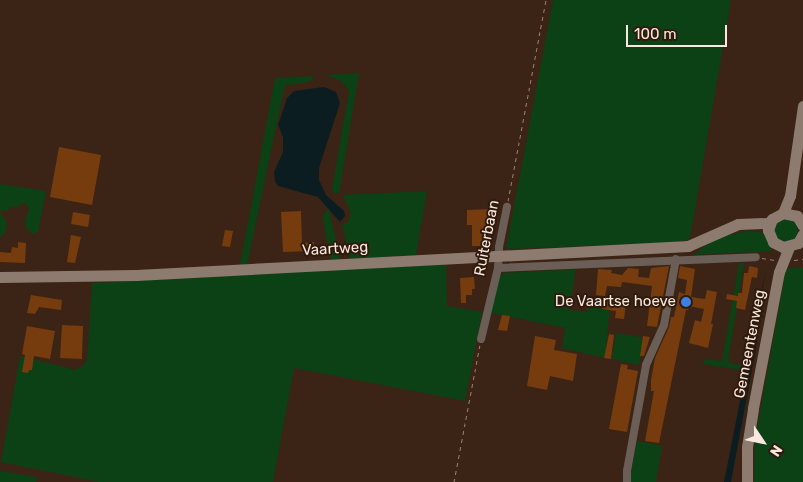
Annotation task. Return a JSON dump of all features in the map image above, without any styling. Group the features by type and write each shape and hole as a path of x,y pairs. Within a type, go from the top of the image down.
{"street":[{"path":"788,213 803,106"},
{"name":"Ruiterbaan","path":"481,339 498,268 507,207"},
{"path":"788,213 803,226"},
{"path":"788,213 775,216 769,228 783,246 802,238"},
{"name":"Vaartweg","path":"0,277 136,275 672,247 700,243 726,228 738,224 750,224 769,228"},
{"name":"Gemeentenweg","path":"747,482 749,428 783,246"},
{"path":"628,482 627,470 646,365 664,325 674,259 672,247"},
{"path":"498,268 756,257"}],"path":[{"name":"Ruiterbaan","path":"507,207 546,0"},
{"path":"454,482 481,339"}],"green space":[{"path":"553,0 731,0 690,238 687,240 669,243 506,249"},
{"path":"359,73 339,193 334,193 332,189 349,91 341,81 326,75"},
{"path":"315,76 309,82 286,85 284,89 247,265 240,265 275,78"},
{"path":"0,184 46,191 38,232 32,234 26,228 25,221 29,208 24,202 18,207 10,207 8,211 2,210 0,212"},
{"path":"427,191 416,255 350,259 342,225 348,222 351,213 343,195"},
{"path":"328,208 340,259 331,260 329,253 323,221 323,215"},
{"path":"0,212 7,223 5,233 0,238"},
{"path":"786,218 791,219 797,225 797,235 791,241 786,242 781,241 775,235 774,230 775,225 781,219"},
{"path":"747,231 760,232 766,236 772,251 693,255 716,238"},
{"path":"739,263 744,263 728,361 747,366 746,371 703,364 705,359 722,361"},
{"path":"446,264 447,306 482,312 465,401 294,368 273,482 99,482 1,462 20,356 75,370 83,366 87,360 92,283"},
{"path":"803,267 803,482 754,482 755,440 786,269"},
{"path":"576,269 569,310 587,312 589,304 610,308 605,358 562,348 565,328 491,313 498,280 503,273"},
{"path":"616,333 645,338 639,365 612,359"},
{"path":"637,441 662,446 656,482 631,482 630,477"},
{"path":"0,471 37,477 36,482 0,482"}],"shaded area":[{"path":"324,87 336,92 340,103 319,168 319,180 326,195 344,211 345,216 340,222 318,197 278,186 275,181 274,172 283,152 283,137 278,125 287,98 294,91"},
{"path":"766,269 756,330 758,330 756,348 731,482 724,482"}],"building":[{"path":"59,147 101,155 92,205 50,197"},
{"path":"493,202 496,203 493,228 491,228 491,246 472,246 472,225 467,225 467,210 492,209"},
{"path":"301,211 302,243 314,242 314,251 283,252 281,212"},
{"path":"73,212 90,215 88,227 71,224"},
{"path":"225,230 233,231 230,247 222,246"},
{"path":"71,235 81,237 75,263 67,262"},
{"path":"18,242 26,243 25,263 0,262 0,252 11,253 12,247 18,248"},
{"path":"669,266 657,327 647,326 652,286 622,282 621,287 607,286 605,296 616,298 615,302 626,304 624,319 615,318 616,311 602,309 604,296 596,295 598,269 612,270 611,273 622,275 628,268 639,269 638,277 649,278 651,268"},
{"path":"680,266 695,269 691,297 705,299 707,290 717,292 711,324 713,324 708,348 689,343 695,320 701,322 704,309 689,306 688,310 686,310 659,443 645,441 654,391 651,391 651,380 655,358 669,327 671,317 674,317 679,292 685,294 687,280 678,278"},
{"path":"749,266 758,268 757,278 752,277 745,310 736,308 737,301 726,299 727,294 738,296 738,293 742,293 744,273 748,273"},
{"path":"474,277 475,289 472,289 472,295 466,295 466,303 461,303 460,278"},
{"path":"31,295 62,300 61,310 39,307 35,314 27,313"},
{"path":"502,315 510,316 507,331 498,330"},
{"path":"62,325 83,326 82,359 60,358"},
{"path":"27,326 55,331 50,359 34,356 32,370 29,370 28,373 22,372 25,355 22,354"},
{"path":"609,334 614,335 611,359 604,358"},
{"path":"535,336 556,340 554,350 577,354 573,381 550,376 547,390 527,386"},
{"path":"643,336 650,337 644,356 640,356"},
{"path":"621,364 628,365 627,369 638,371 627,432 609,429"}],"place":[{"name":"De Vaartse hoeve","path":"686,302"}]}
